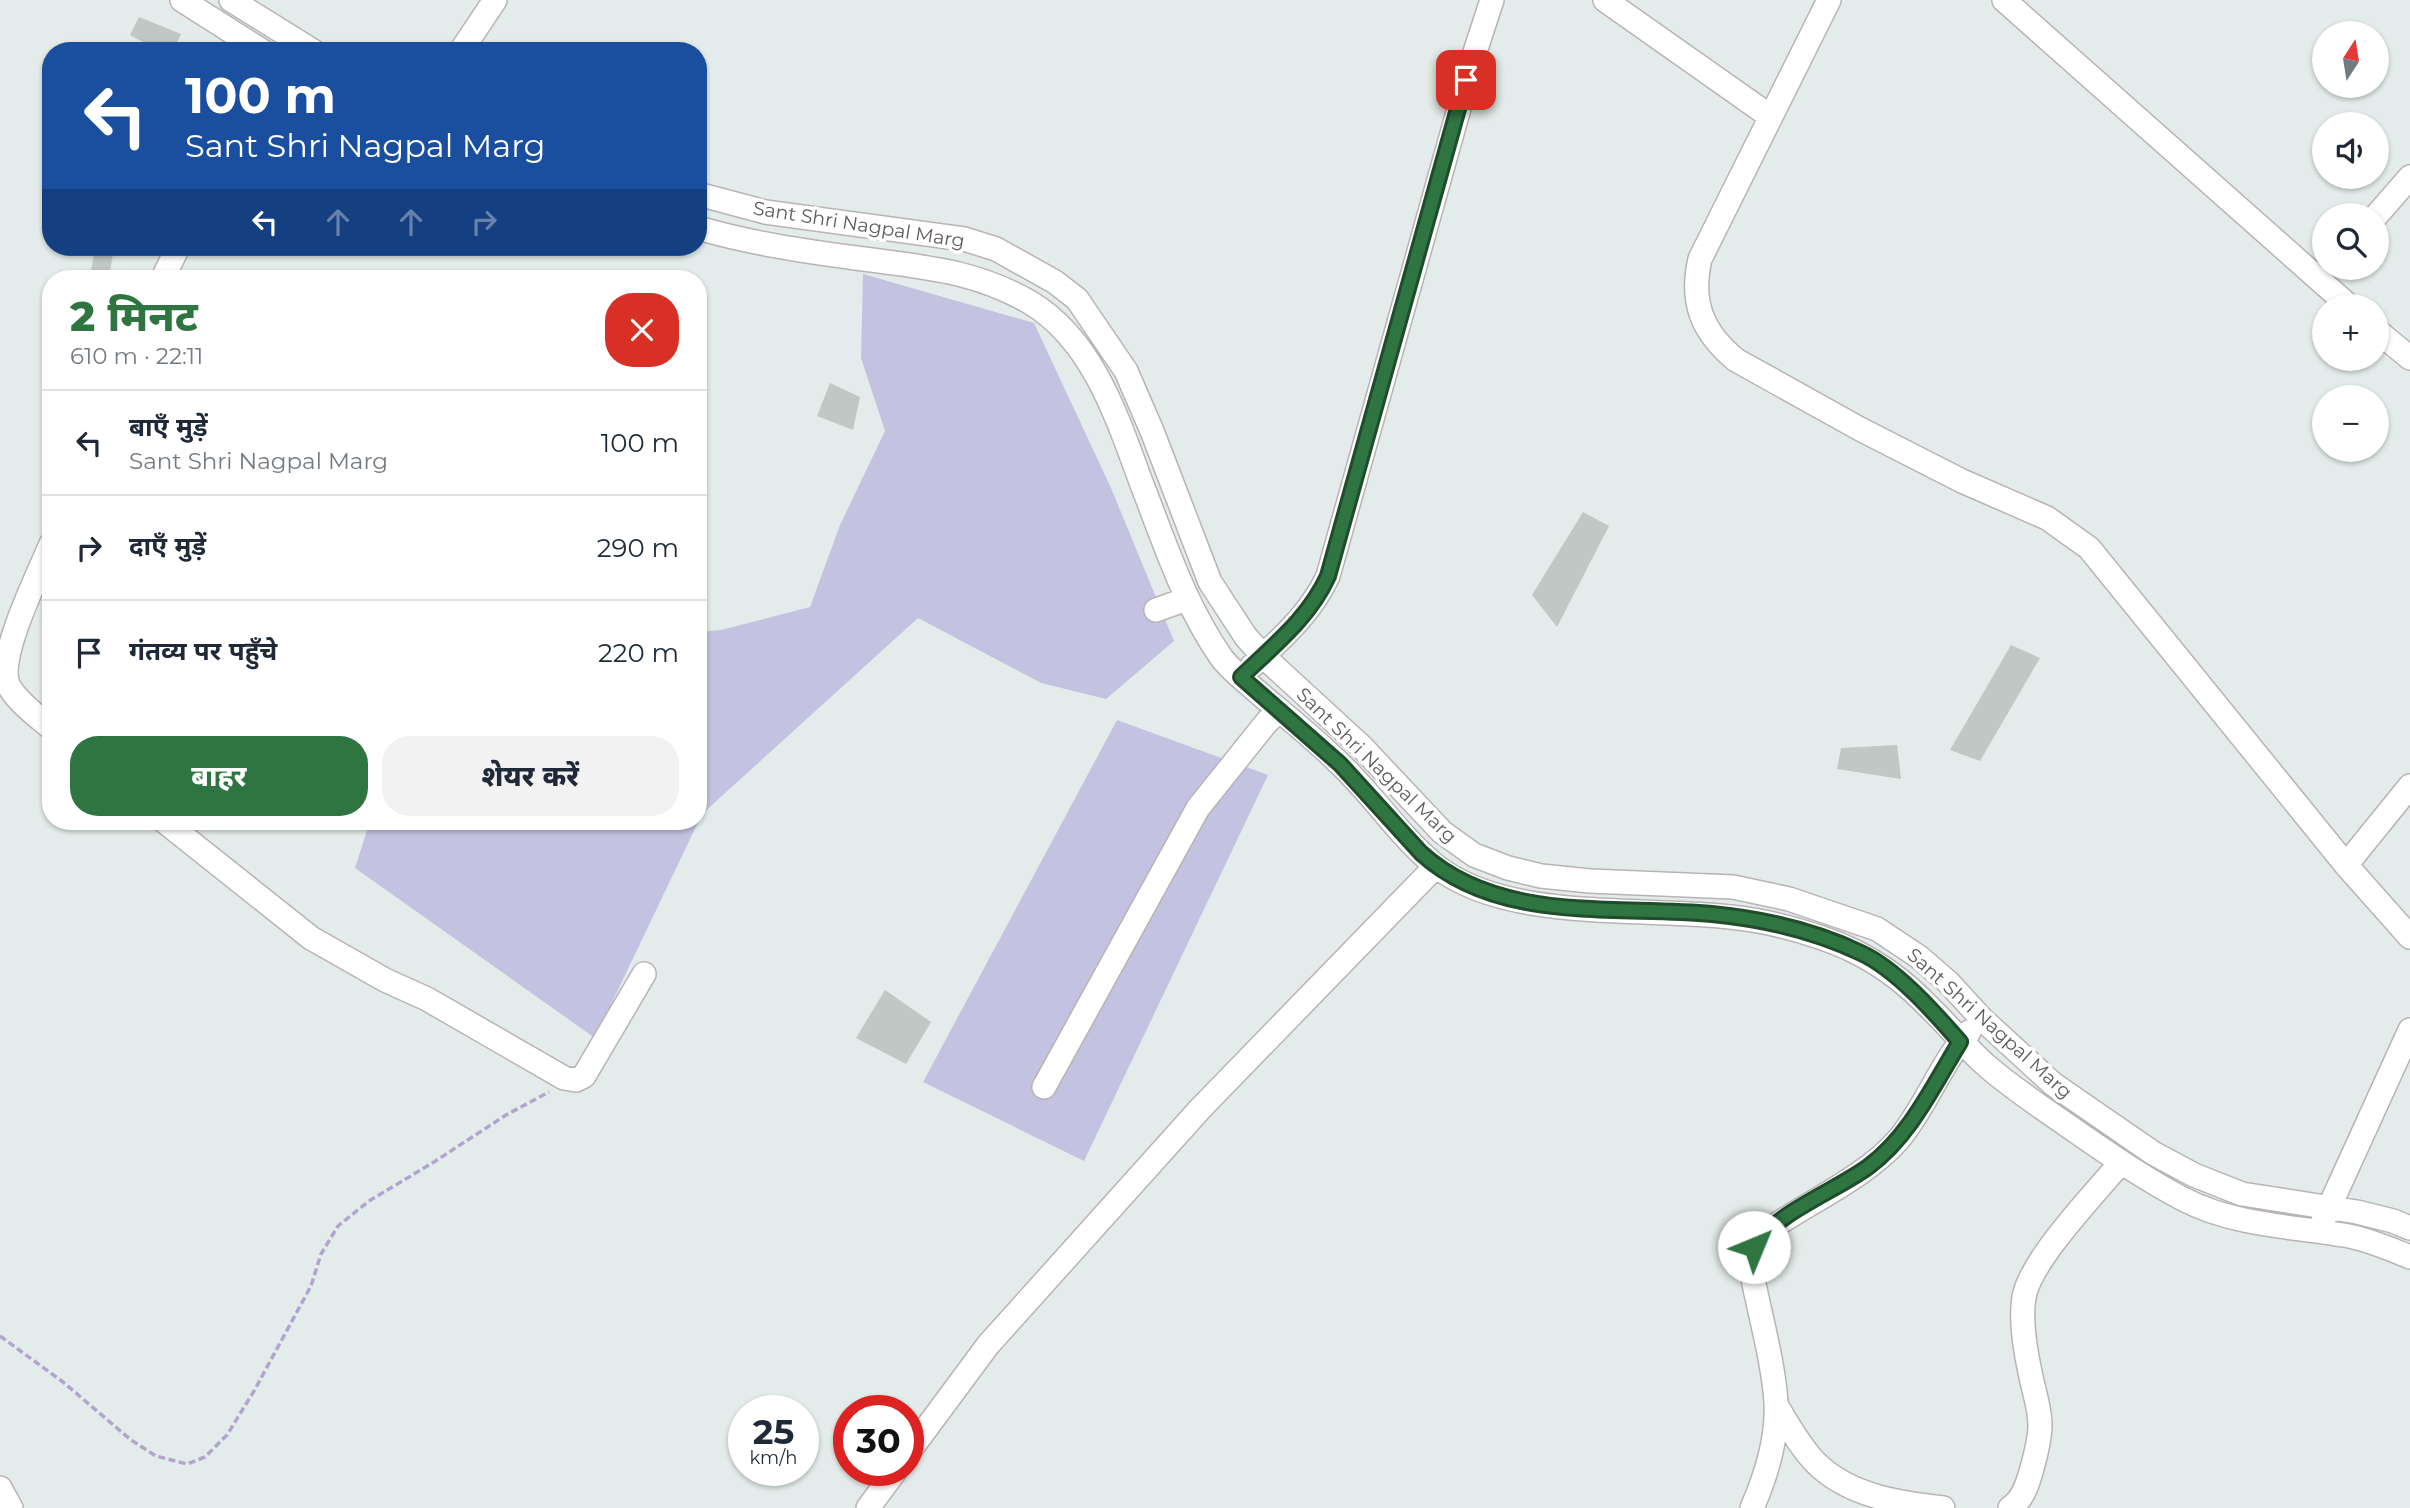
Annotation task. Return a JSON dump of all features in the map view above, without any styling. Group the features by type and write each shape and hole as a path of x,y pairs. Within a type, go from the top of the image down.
{"street":[{"path":"182,0 248,42"},
{"path":"231,0 299,42"},
{"path":"467,42 495,0"},
{"path":"1241,677 1309,611 1328,576 1474,55 1492,0"},
{"path":"1605,0 1771,117"},
{"path":"1829,0 1700,259 1696,297 1708,330 1736,360 1860,429 1962,481 2047,518 2090,548 2346,864 2410,937"},
{"path":"2004,0 2312,263"},
{"path":"2387,203 2410,177"},
{"name":"Sant Shri Nagpal Marg","path":"707,196 765,212 964,240 996,249 1055,282 1077,299 1126,371 1153,431 1210,582 1247,637 1361,746 1442,832 1474,855 1508,868 1541,876 1590,881 1733,887 1789,899 1877,929 1919,957 1950,983 1981,1018 2053,1084 2153,1153 2194,1175 2242,1194 2393,1221 2410,1228"},
{"name":"Sant Shri Nagpal Marg","path":"707,230 745,241 948,270 983,280 1031,304 1056,321 1077,344 1101,383 1187,598 1223,660 1340,764 1436,866 1452,877 1484,892 1570,908 1712,914 1766,922 1821,937 1864,954 1927,1004 1960,1042 2032,1101 2120,1162 2183,1200 2237,1220 2355,1237 2410,1257"},
{"path":"2389,341 2410,358"},
{"path":"42,566 6,653 3,681 42,719"},
{"path":"1156,610 1187,598"},
{"path":"1044,1087 1198,808 1279,710"},
{"path":"2346,864 2410,786"},
{"path":"175,830 281,916 319,943 385,980 427,999 564,1078 576,1080 584,1076 644,974"},
{"path":"924,1431 988,1345 1200,1109 1436,866"},
{"path":"1752,1508 1765,1473 1774,1431 1776,1405 1753,1279 1751,1264 1754,1247 1761,1235 1867,1168 1896,1142 1915,1117 1960,1042 1981,1018"},
{"path":"2319,1232 2410,1030"},
{"path":"2010,1508 2016,1504 2027,1487 2040,1425 2027,1357 2023,1320 2025,1296 2032,1274 2046,1254 2120,1162"},
{"path":"1776,1405 1814,1461 1832,1477 1865,1493 1943,1508"},
{"path":"1733,1508 1765,1473"},
{"path":"868,1508 884,1486"},
{"path":"0,1488 10,1508"}],"path":[{"path":"0,1336 63,1382 131,1440 156,1456 187,1464 205,1457 227,1435 254,1391 311,1286 321,1254 338,1226 369,1201 506,1115 529,1101 576,1080"}],"shaded area":[{"path":"863,274 1034,323 1111,488 1174,641 1106,699 1041,683 918,618 707,809 707,631 810,607 840,525 885,431 861,358"},
{"path":"1117,720 1268,775 1084,1161 923,1082"},
{"path":"367,830 694,830 595,1038 355,868"}],"building":[{"path":"139,17 181,34 177,42 143,42 130,35"},
{"path":"94,256 113,256 110,270 91,270"},
{"path":"830,383 860,397 853,430 817,416"},
{"path":"1583,512 1609,526 1557,627 1532,595"},
{"path":"2011,645 2040,658 1980,761 1950,750"},
{"path":"1897,745 1901,779 1837,769 1841,748"},
{"path":"885,990 931,1022 906,1064 856,1038"}],"route":[{"path":"1466,80 1328,576 1309,611 1241,677 1340,764 1421,853 1436,866 1467,885 1484,892 1524,901 1570,908 1712,914 1766,922 1821,937 1864,954 1927,1004 1960,1042 1910,1125 1884,1154 1867,1168 1779,1222 1761,1235 1754,1247"}]}
